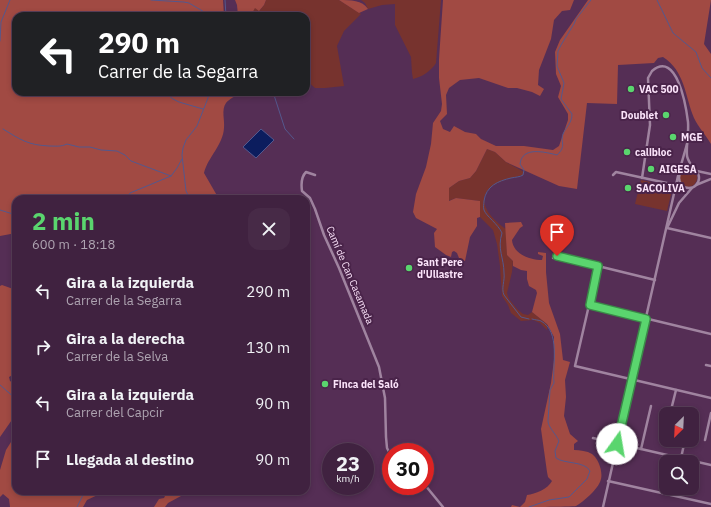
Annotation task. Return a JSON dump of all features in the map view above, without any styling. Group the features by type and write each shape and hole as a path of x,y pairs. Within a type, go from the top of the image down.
{"street":[{"path":"603,507 667,228 679,203 695,186 699,179 688,158 688,122 682,93 671,69 664,66 654,69 648,78 650,125 642,178"},
{"path":"667,228 667,221 688,140"},
{"path":"711,174 686,168 679,175 679,182 683,187 688,188 711,179"},
{"name":"Camí de Can Casamada","path":"307,195 302,191 301,181 304,173 306,172 315,175"},
{"path":"613,175 616,172 676,185"},
{"name":"Camí de Can Casamada","path":"310,198 316,209 324,235 381,372 385,398 387,443"},
{"path":"667,228 711,238"},
{"path":"553,258 557,256 655,280"},
{"path":"598,266 575,366 711,398"},
{"path":"590,305 711,334"},
{"path":"706,364 711,366"},
{"path":"672,407 676,390"},
{"path":"642,449 651,406"},
{"path":"705,440 711,414"},
{"path":"593,438 668,455"},
{"path":"699,462 711,465"},
{"path":"608,480 711,504"},
{"path":"433,495 443,507"}],"shaded area":[{"path":"0,0 223,0 224,12 12,12 12,96 235,96 226,103 223,112 223,134 204,173 217,195 12,195 12,234 0,236"},
{"path":"235,0 266,0 259,11 255,8 253,12 238,12"},
{"path":"266,0 339,0 361,14 344,31 337,46 344,86 315,88 310,84 310,12 252,12 255,7 260,10"},
{"path":"339,0 352,0 359,2 368,9 359,13"},
{"path":"361,0 441,0 436,63 432,69 413,79 411,57 395,25 395,4 382,5 368,9 365,3"},
{"path":"443,0 574,0 570,10 562,11 554,20 551,39 539,70 538,85 544,89 540,96 532,92 517,88 508,88 479,78 460,80 449,88 446,95 447,114 440,121 443,129 450,132 454,126 465,132 476,134 481,139 496,146 524,146 553,150 559,146 568,120 568,114 558,97 561,86 556,74 555,52 560,40 588,0 711,0 704,44 711,54 711,144 694,118 683,84 676,69 663,57 658,58 654,63 618,65 617,104 587,103 577,189 559,186 506,162 495,152 487,149 476,171 470,178 459,181 449,188 449,201 456,198 480,201 480,217 477,218 477,226 470,237 465,261 459,258 457,253 454,251 452,252 451,257 446,255 435,247 434,233 437,229 416,218 413,212 416,194 426,167 431,144 433,123 441,111 442,104 439,78 439,59"},
{"path":"261,129 274,140 256,158 243,147"},
{"path":"487,149 495,152 506,162 524,172 523,175 502,181 491,187 486,193 484,199 487,210 491,216 506,229 507,255 513,261 507,293 509,299 523,314 528,315 532,312 547,324 547,330 540,323 533,320 521,321 511,313 502,296 497,244 493,230 480,217 480,201 456,198 448,201 449,188 459,181 470,178 476,171"},
{"path":"688,169 695,171 697,178 695,185 688,187 681,185 679,178 681,171"},
{"path":"641,180 669,186 672,190 667,211 635,204"},
{"path":"521,222 523,226 512,240 515,249 527,257 537,260 542,260 543,256 538,254 538,252 546,253 549,303 560,334 563,360 570,362 565,380 566,397 564,416 570,434 578,441 574,444 574,450 588,452 595,456 599,463 601,479 596,489 576,506 520,507 525,502 527,495 541,491 552,481 548,477 541,429 551,383 554,360 554,337 547,324 532,312 537,293 536,290 529,286 527,271 513,266 513,261 507,255 505,223"},
{"path":"2,285 12,289 12,375 9,377 12,382 12,420 0,437 0,286"},
{"path":"12,440 12,495 98,495 87,500 83,507 10,507 9,499 3,494 0,497 0,470 6,450"},
{"path":"164,495 181,495 168,503 165,507 154,507 159,499 164,498"}],"waterway":[{"path":"0,41 1,22 10,0"},
{"path":"151,0 189,3 204,12"},
{"path":"225,0 226,12"},
{"path":"529,319 521,317 504,295 504,268 500,249 502,233 498,226 485,212 484,201 487,192 493,185 523,175 524,170 520,164 522,158 529,152 541,152 557,155 562,149 562,137 570,122 572,114 561,99 564,83 557,66 558,51 576,19 591,0"},
{"path":"657,0 673,33 696,52 702,68 711,78"},
{"path":"169,96 179,102 203,109"},
{"path":"188,195 186,191 182,155 183,148 186,140 197,126 208,96"},
{"path":"274,96 285,129 294,139"},
{"path":"3,129 20,139 35,144 56,146 67,144 79,147 117,151 125,155 131,161 171,176"},
{"path":"129,195 130,193 171,176 182,159"},
{"path":"0,210 12,214"},
{"path":"529,507 549,500 569,497 587,479 590,471 579,464 556,458 555,451 559,441 549,426 548,421 550,390 554,383 553,341 547,326 541,321 532,319"},
{"path":"0,385 12,396"},
{"path":"77,507 83,495"}],"place":[{"name":"VAC 500","path":"631,89"},
{"name":"Doublet","path":"666,115"},
{"name":"MGE","path":"673,137"},
{"name":"calibloc","path":"627,152"},
{"name":"AIGESA","path":"651,169"},
{"name":"SACOLIVA","path":"628,188"},
{"name":"Sant Pere d'Ullastre","path":"409,268"},
{"name":"Finca del Saló","path":"325,384"}],"route":[{"path":"557,256 598,266 590,305 646,319 617,444"}]}
